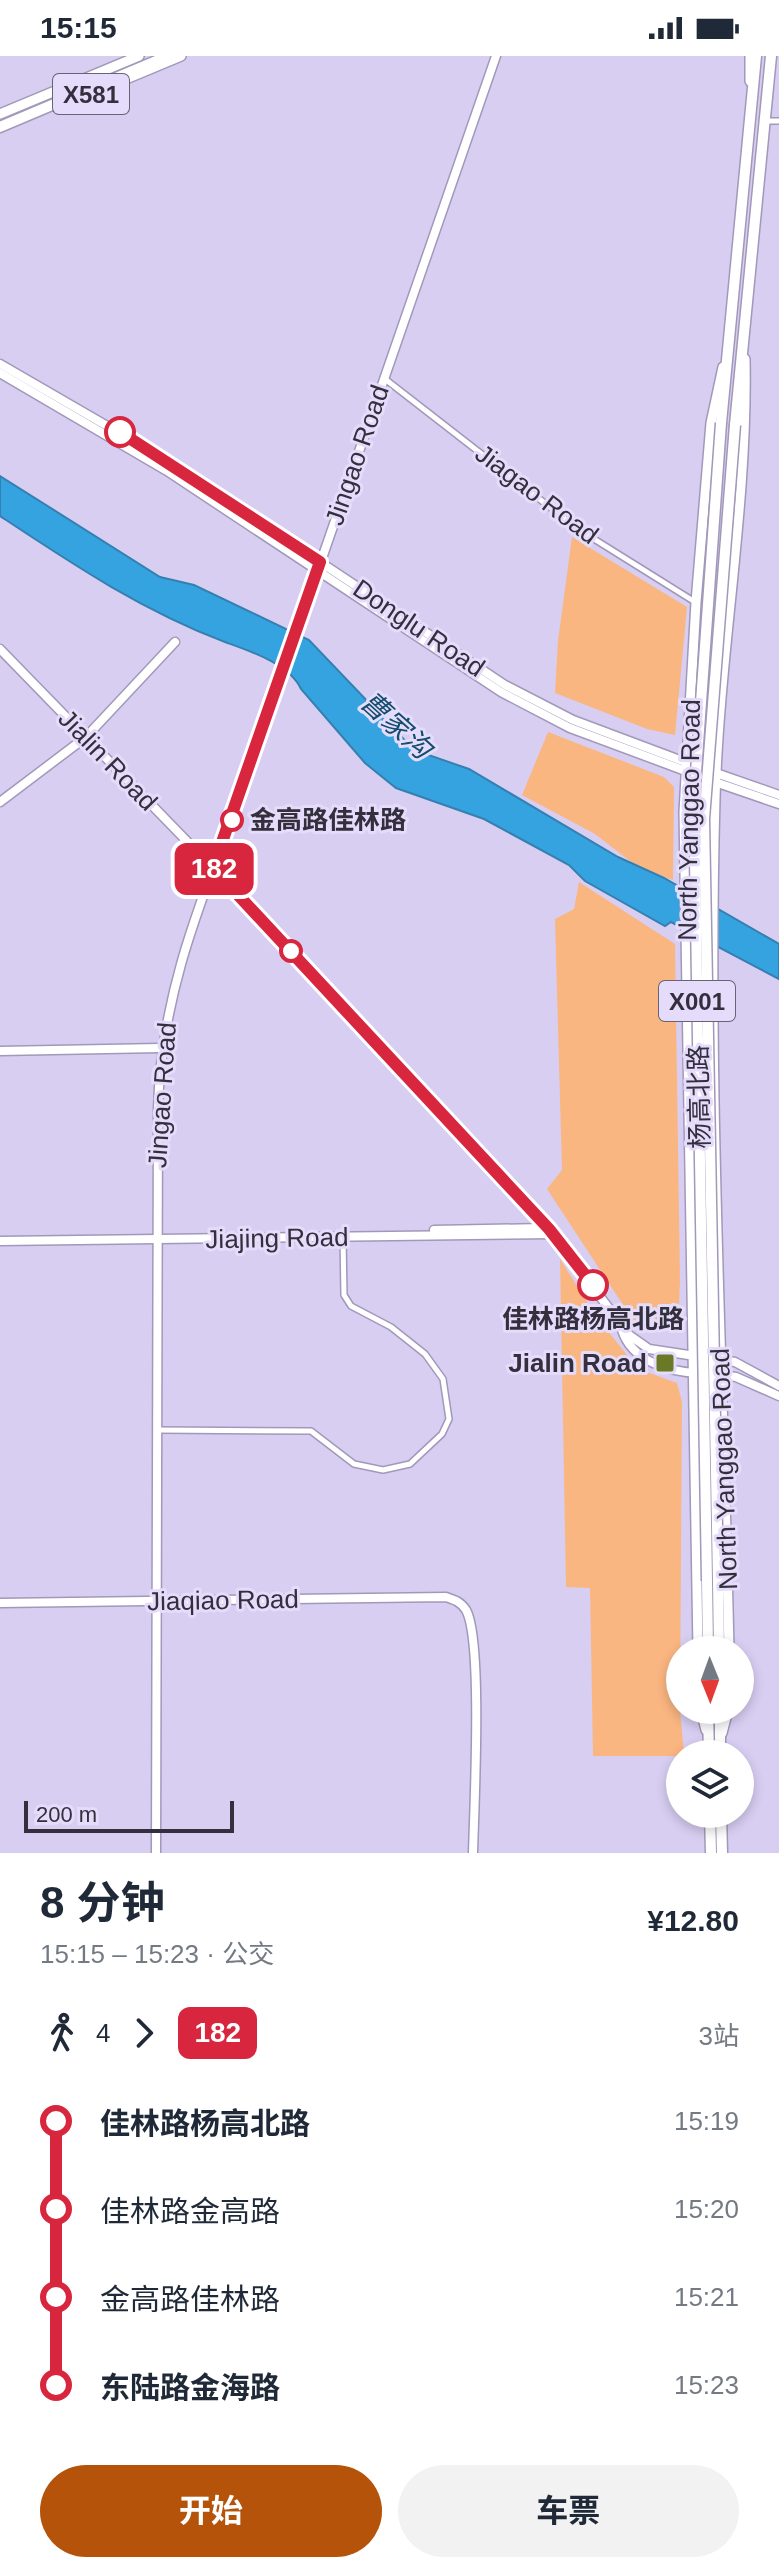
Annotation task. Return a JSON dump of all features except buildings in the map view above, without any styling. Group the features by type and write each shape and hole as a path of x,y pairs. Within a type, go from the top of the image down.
{"highway":[{"path":"0,117 153,56"},
{"path":"0,129 168,56"},
{"name":"North Yanggao Road","path":"721,423 756,56"},
{"name":"North Yanggao Road","path":"735,425 771,56"},
{"name":"杨高北路","path":"712,1581 694,800 721,423"},
{"name":"杨高北路","path":"712,1581 704,819 735,425"},
{"name":"North Yanggao Road","path":"709,1636 712,1581"},
{"name":"North Yanggao Road","path":"712,1581 718,1636"},
{"path":"711,1724 714,1740"},
{"path":"714,1740 717,1724"},
{"path":"710,1828 711,1853"},
{"path":"721,1828 722,1853"}],"main road":[{"name":"X581","path":"0,117 139,56"},
{"name":"X581","path":"0,129 181,56"},
{"name":"X001","path":"749,120 750,56"},
{"name":"North Yanggao Road","path":"698,1636 686,767 711,423 730,329"},
{"name":"North Yanggao Road","path":"729,1636 713,902 716,778 746,424 745,330"},
{"path":"707,1724 714,1740"},
{"path":"714,1740 721,1724"}],"street":[{"name":"Jingao Road","path":"156,1853 160,1048 188,935 496,56"},
{"path":"765,121 779,121"},
{"name":"Donglu Road","path":"0,364 171,463 318,566"},
{"name":"Donglu Road","path":"0,373 154,463 528,698 597,730 779,804"},
{"name":"Jiagao Road","path":"384,378 578,529 696,602"},
{"path":"0,802 86,737 175,642"},
{"name":"Jialin Road","path":"0,649 213,868 551,1231 638,1344 649,1349 693,1356 721,1357"},
{"name":"Donglu Road","path":"716,778 779,795"},
{"path":"0,1051 160,1048"},
{"name":"Jiajing Road","path":"157,1237 343,1237 551,1231"},
{"name":"Jiajing Road","path":"0,1241 551,1231"},
{"path":"157,1430 311,1431 354,1464 383,1470 410,1464 442,1434 449,1419 443,1379 425,1354 391,1327 351,1306 344,1295 343,1237"},
{"path":"621,1325 626,1343 642,1357 665,1368 722,1374 779,1396"},
{"path":"721,1357 779,1386"},
{"name":"Jiaqiao Road","path":"0,1603 446,1597 458,1601 466,1610 471,1632 475,1715 473,1853"}],"shaded area":[{"path":"572,537 687,607 675,735 647,729 555,693 558,641"},
{"path":"548,732 664,777 674,787 673,880 639,868 595,834 522,795"},
{"path":"579,882 675,944 680,1281 679,1305 669,1323 650,1326 633,1320 547,1189 562,1170 555,919 574,909"},
{"path":"560,1259 596,1316 638,1369 677,1383 682,1402 680,1636 666,1636 666,1724 681,1724 683,1740 666,1740 666,1756 593,1756 590,1588 566,1587"}],"water":[{"name":"曹家沟","path":"0,476 160,577 194,585 309,640 414,750 469,769 618,857 664,878 779,944 779,979 671,922 665,926 585,881 569,865 484,819 396,788 365,763 288,672 257,654 136,601 0,516"}],"bus line":[{"name":"182","path":"120,432 320,562 213,868 549,1229 593,1285"}],"place":[{"name":"金高路佳林路","path":"232,820"},
{"name":"佳林路杨高北路","path":"593,1285"},
{"name":"Jialin Road","path":"665,1363"}]}
